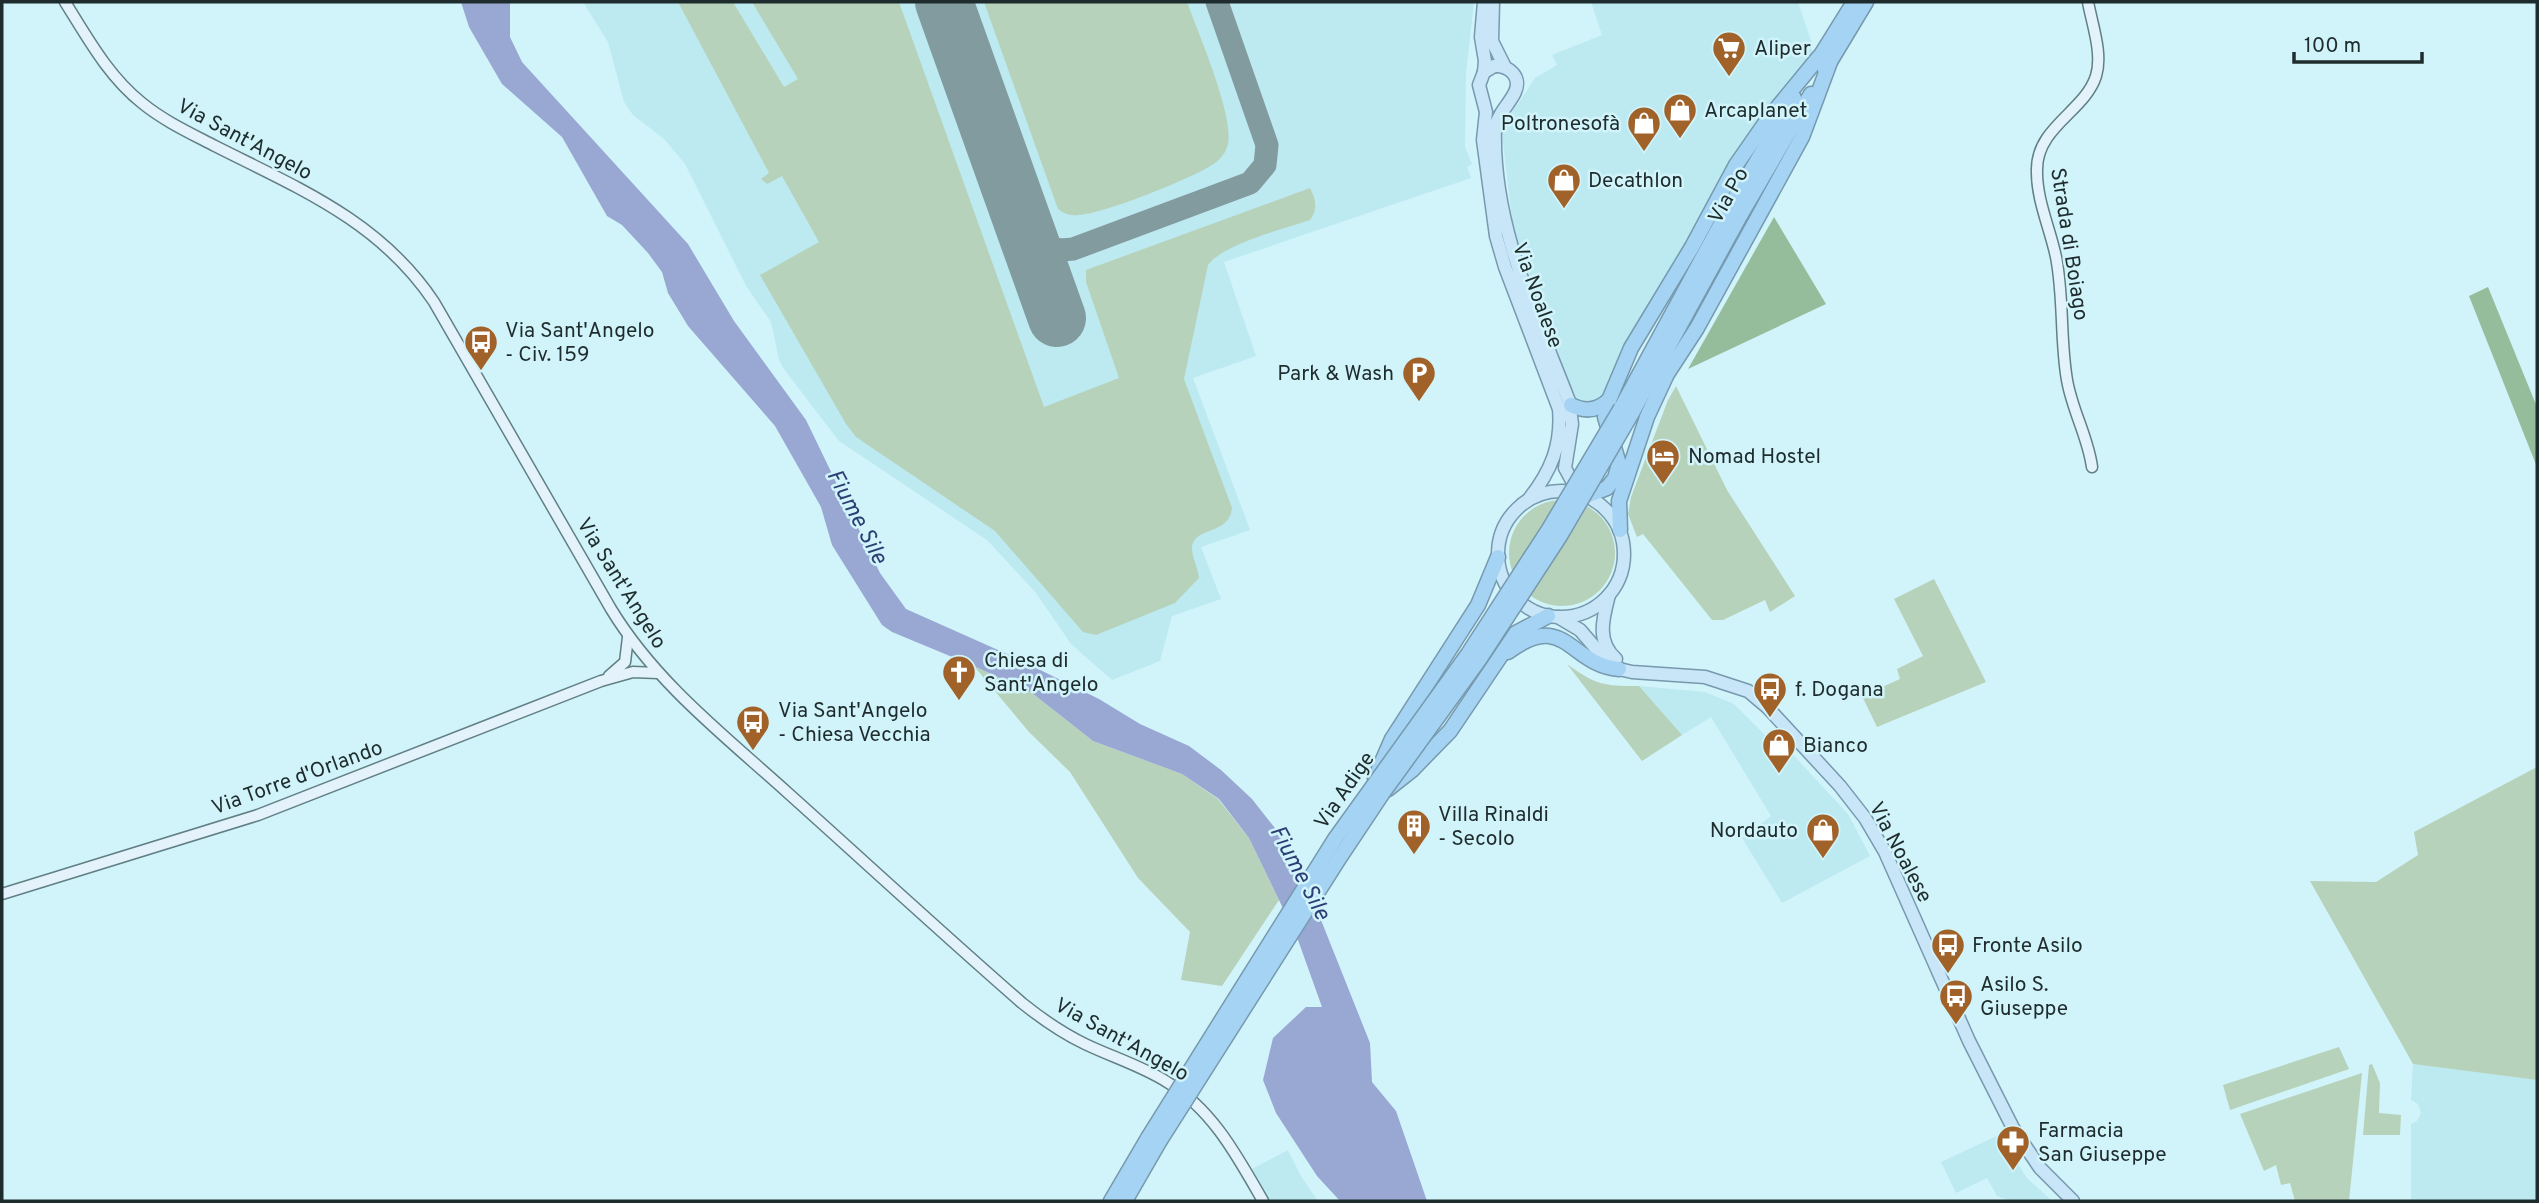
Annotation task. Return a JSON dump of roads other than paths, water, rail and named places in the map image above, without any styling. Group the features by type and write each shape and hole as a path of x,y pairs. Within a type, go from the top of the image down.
{"highway":[{"name":"Via Po","path":"1824,60 1854,2"},
{"name":"Via Po","path":"1621,407 1735,198 1824,60 1866,2"},
{"path":"1582,494 1607,488 1615,478 1619,464 1605,417 1621,407 1631,348 1686,257 1736,165 1768,119 1824,60"},
{"path":"1620,530 1619,501 1647,416 1667,374 1697,328 1802,137 1824,60"},
{"path":"1571,405 1589,410 1621,407"},
{"name":"Via Adige","path":"1111,1201 1154,1140 1375,793 1479,660 1560,536 1621,407"},
{"path":"1375,793 1392,739 1478,605 1498,556"},
{"path":"1375,793 1412,770 1450,731 1516,633 1553,617"},
{"path":"1501,657 1524,640 1543,635 1568,642 1589,660 1604,668 1619,669"},
{"name":"Via Adige","path":"1125,1201 1154,1140"}],"main road":[{"path":"1484,2 1481,41 1485,61 1480,80 1483,95 1492,102 1504,102 1516,90 1517,80 1493,44 1493,2"},
{"path":"1484,72 1494,66 1506,67"},
{"name":"Via Noalese","path":"1483,95 1486,116 1483,140 1496,236 1559,410 1560,432 1556,454 1548,472 1530,499 1508,517 1503,525 1498,556 1500,573 1508,588 1518,601 1532,610 1580,630 1605,659 1619,669 1704,677 1748,691 1767,707 1831,776 1871,827 2003,1110 2033,1159 2073,1201"},
{"name":"Via Noalese","path":"1509,99 1494,132 1506,231 1571,405 1572,424 1565,468 1582,494 1606,510 1620,530"},
{"path":"1530,499 1553,491 1582,494"},
{"path":"1620,530 1623,566 1609,595 1602,621 1604,643 1618,661 1637,667 1717,674 1734,679 1748,691"},
{"path":"1553,617 1586,612 1609,595"}],"street":[{"name":"Via Sant'Angelo","path":"65,2 108,68 146,106 176,125 342,212 381,241 408,268 443,317 628,636 658,673 713,726 1029,1009 1076,1040 1169,1083 1198,1106 1222,1133 1263,1201"},
{"name":"Strada di Boiago","path":"2088,2 2097,52 2096,74 2090,89 2054,128 2041,149 2037,167 2038,190 2056,257 2061,293 2066,379 2092,467"},
{"path":"622,666 628,655 628,636"},
{"path":"633,672 643,656"},
{"name":"Via Torre d'Orlando","path":"601,681 633,659 643,656"},
{"name":"Via Torre d'Orlando","path":"2,894 258,815 601,681 633,672 658,673"}],"place":[{"name":"Aliper","path":"1729,78"},
{"name":"Arcaplanet","path":"1680,140"},
{"name":"Poltronesofà","path":"1644,153"},
{"name":"Decathlon","path":"1564,210"},
{"name":"Via Sant'Angelo - Civ. 159","path":"481,372"},
{"name":"Park & Wash","path":"1419,403"},
{"name":"Nomad Hostel","path":"1663,486"},
{"name":"Chiesa di Sant'Angelo","path":"959,702"},
{"name":"f. Dogana","path":"1770,719"},
{"name":"Via Sant'Angelo - Chiesa Vecchia","path":"753,752"},
{"name":"Bianco","path":"1779,775"},
{"name":"Villa Rinaldi - Secolo","path":"1414,856"},
{"name":"Nordauto","path":"1823,860"},
{"name":"Fronte Asilo","path":"1948,975"},
{"name":"Asilo S. Giuseppe","path":"1956,1026"},
{"name":"Farmacia San Giuseppe","path":"2013,1172"}],"water label":[{"name":"Fiume Sile","path":"858,516"},
{"name":"Fiume Sile","path":"1301,872"}]}
